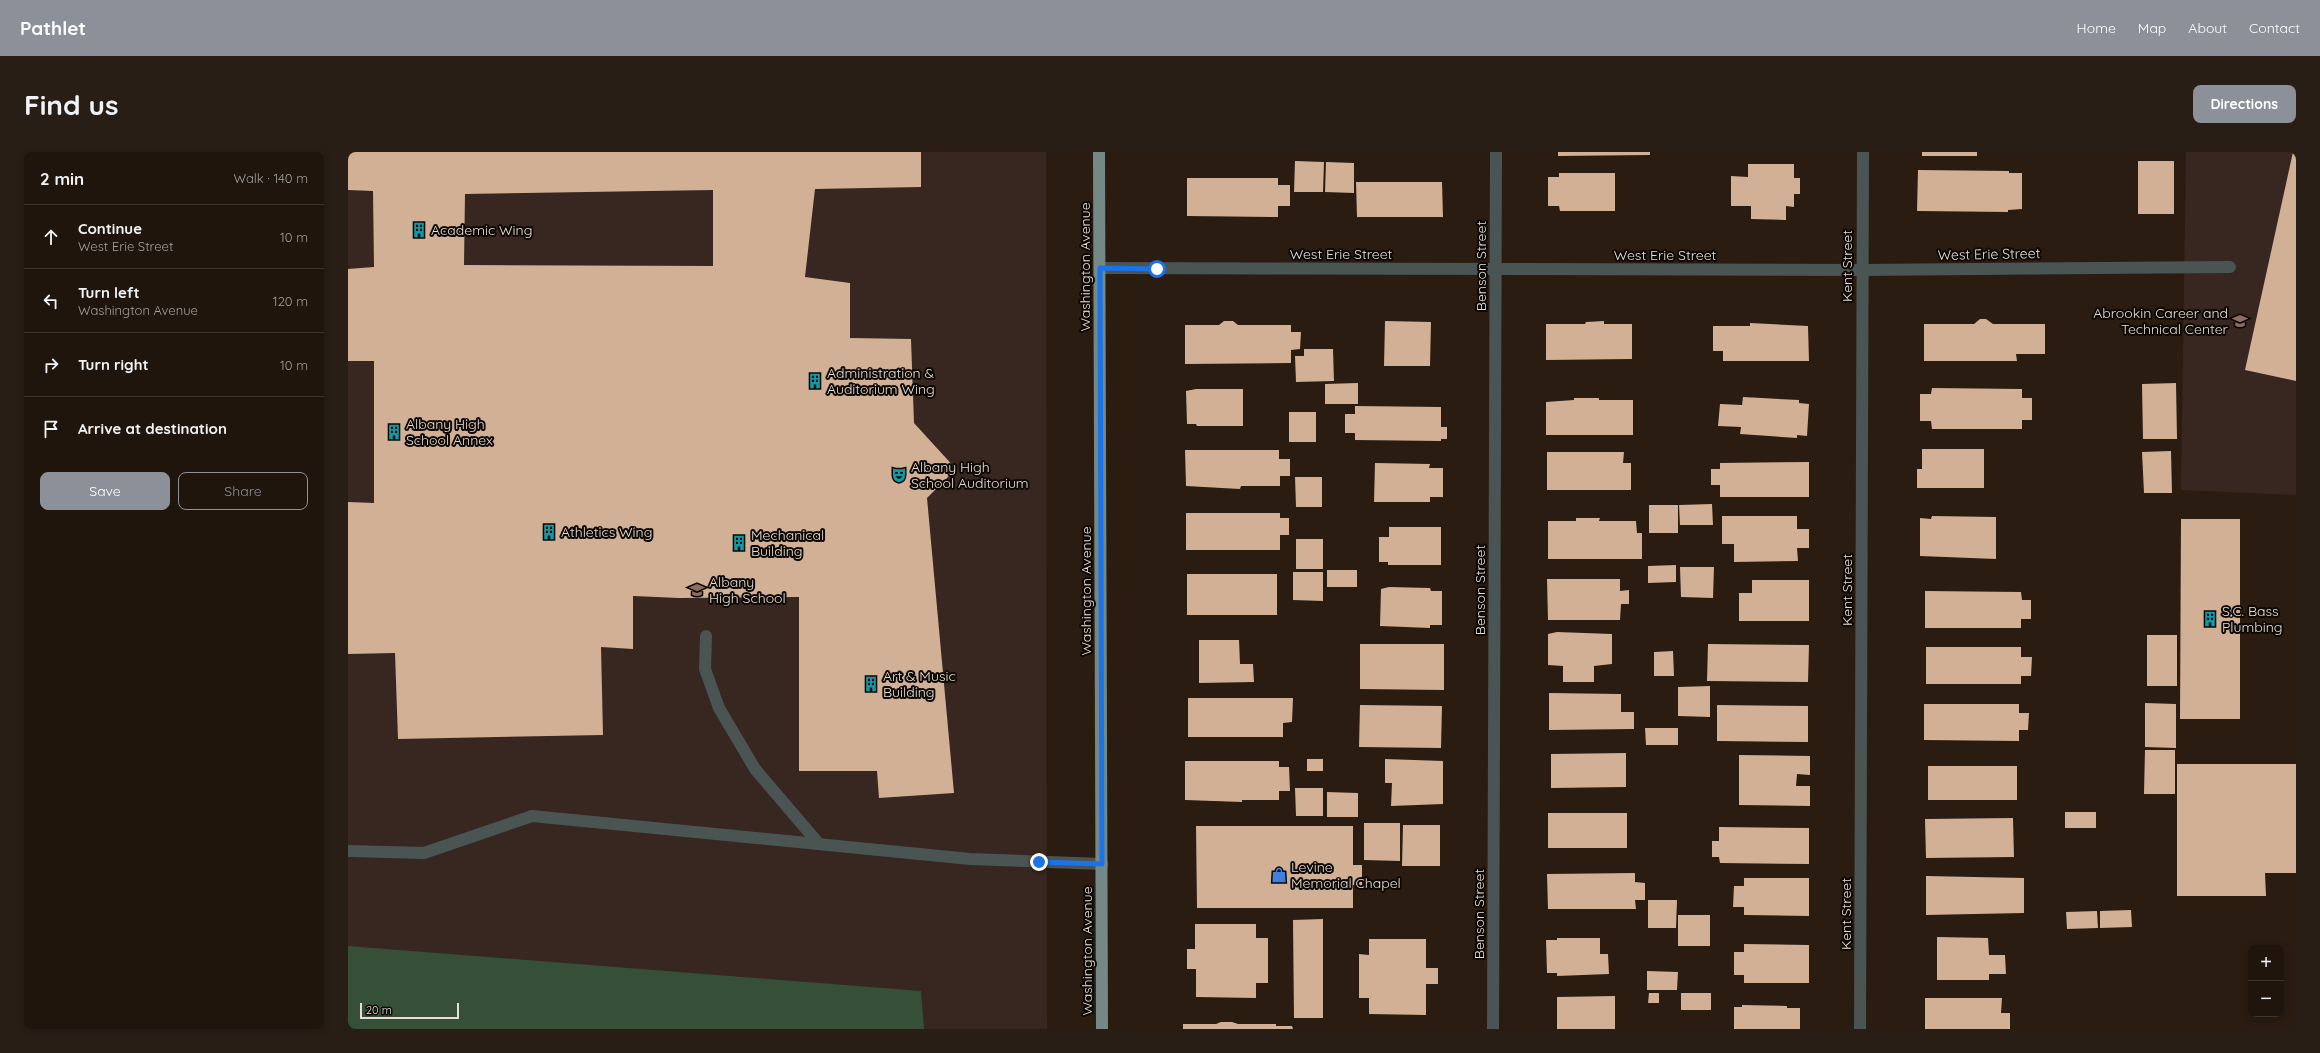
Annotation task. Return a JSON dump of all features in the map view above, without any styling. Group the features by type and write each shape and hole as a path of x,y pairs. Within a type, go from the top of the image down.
{"main road":[{"name":"Washington Avenue","path":"1099,152 1102,1029"}],"street":[{"name":"Benson Street","path":"1493,1029 1496,152"},
{"name":"Kent Street","path":"1860,1029 1863,152"},
{"name":"West Erie Street","path":"1100,268 1862,270 2230,267"},
{"path":"706,636 706,669 719,708 755,769 819,844"},
{"path":"348,851 424,853 532,816 970,859 1102,864"}],"shaded area":[{"name":"Albany High School","path":"348,152 1046,152 1047,1029 348,1029"},
{"name":"Abrookin Career and Technical Center","path":"2186,152 2296,152 2296,495 2181,490"}],"green space":[{"path":"348,946 921,991 924,1029 348,1029"}],"building":[{"path":"348,152 921,152 921,187 815,189 805,277 850,283 850,338 911,339 914,423 956,469 927,498 954,793 879,798 877,771 799,771 799,597 679,598 633,596 633,649 601,647 603,735 398,739 395,653 348,654 348,502 374,503 374,361 348,361 348,269 374,267 373,191 348,190","holes":["713,190 713,266 464,265 465,194"]},
{"path":"1558,152 1650,152 1650,155 1558,156"},
{"path":"1922,152 1977,152 1977,156 1922,156"},
{"name":"Abrookin Career and Technical Center","path":"2293,152 2296,152 2296,381 2245,370"},
{"path":"1295,161 1324,162 1323,192 1294,192"},
{"path":"2138,161 2174,161 2174,214 2138,214"},
{"path":"1326,162 1354,163 1354,193 1325,192"},
{"path":"1748,164 1794,164 1794,178 1800,178 1800,194 1794,194 1794,207 1786,206 1786,220 1751,219 1751,206 1731,206 1731,176 1748,177"},
{"path":"1918,170 2009,171 2009,173 2022,173 2022,209 2008,210 2008,212 1917,211"},
{"path":"1559,173 1615,173 1615,211 1560,211 1559,206 1548,206 1548,177 1559,177"},
{"path":"1187,178 1278,178 1278,185 1290,185 1290,206 1278,206 1278,217 1187,216"},
{"path":"1356,182 1442,182 1443,217 1357,217"},
{"path":"1980,319 1986,319 1993,324 2045,324 2045,354 2016,354 2017,361 1924,361 1924,324 1974,324"},
{"path":"1224,321 1233,321 1238,325 1291,325 1291,332 1301,332 1300,349 1291,350 1291,363 1185,364 1185,325 1219,325"},
{"path":"1385,321 1431,322 1430,366 1384,366"},
{"path":"1604,321 1604,324 1632,324 1632,359 1546,360 1546,324 1585,324 1586,322"},
{"path":"1750,323 1808,326 1809,361 1723,361 1723,351 1713,351 1713,326 1750,326"},
{"path":"1304,349 1333,349 1334,381 1296,382 1295,356 1304,356"},
{"path":"1358,383 1358,404 1325,404 1325,384"},
{"path":"2176,383 2177,439 2143,439 2142,384"},
{"path":"1932,388 2022,389 2022,398 2032,398 2032,420 2022,420 2022,429 1932,429 1931,421 1920,421 1920,394 1931,394"},
{"path":"1196,389 1243,389 1243,426 1197,426 1196,424 1187,424 1186,391"},
{"path":"1743,397 1799,400 1799,403 1809,404 1807,436 1797,435 1797,438 1740,434 1741,427 1718,426 1720,404 1742,405"},
{"path":"1574,398 1633,400 1633,435 1546,435 1546,402 1574,400"},
{"path":"1355,406 1441,407 1441,427 1447,427 1447,439 1441,439 1441,441 1355,440 1355,433 1345,433 1345,414 1355,414"},
{"path":"1289,412 1316,412 1316,442 1289,442"},
{"path":"1922,449 1984,449 1984,488 1917,488 1917,469 1922,469"},
{"path":"1185,450 1279,450 1279,459 1290,459 1290,476 1280,476 1280,486 1241,486 1240,489 1186,486"},
{"path":"2171,451 2172,493 2144,493 2142,452"},
{"path":"1547,452 1624,452 1623,463 1631,463 1631,490 1547,490"},
{"path":"1809,462 1809,497 1720,497 1720,485 1711,485 1711,469 1720,469 1720,463"},
{"path":"1375,463 1430,464 1429,468 1443,468 1443,497 1430,497 1430,502 1374,502"},
{"path":"1295,477 1322,477 1322,507 1296,507"},
{"path":"1712,504 1713,525 1680,525 1679,505"},
{"path":"1649,505 1678,505 1678,533 1649,533"},
{"path":"1186,513 1280,513 1280,518 1289,518 1289,535 1280,535 1280,550 1186,550"},
{"path":"1722,516 1797,516 1797,529 1809,529 1809,548 1797,548 1798,561 1734,562 1734,544 1722,544"},
{"path":"1932,516 1996,517 1996,559 1920,556 1920,518 1931,519"},
{"path":"1576,518 1600,518 1599,521 1636,521 1637,533 1642,533 1642,559 1548,559 1548,521 1576,521"},
{"name":"S.C. Bass Plumbing","path":"2181,519 2240,519 2240,719 2180,719"},
{"path":"1389,527 1441,527 1441,565 1388,565 1388,562 1379,562 1379,537 1389,537"},
{"path":"1296,539 1323,539 1323,569 1296,569"},
{"path":"1676,565 1676,582 1648,583 1648,566"},
{"path":"1680,567 1714,567 1713,598 1681,597"},
{"path":"1327,570 1357,570 1357,587 1327,587"},
{"path":"1293,572 1323,572 1323,601 1293,600"},
{"path":"1187,574 1277,574 1277,615 1187,615"},
{"path":"1547,579 1620,579 1620,591 1629,590 1629,604 1621,604 1620,620 1548,620"},
{"path":"1752,580 1809,580 1809,621 1739,621 1739,593 1752,593"},
{"path":"1389,587 1430,588 1431,591 1442,591 1442,625 1430,625 1430,628 1380,626 1381,589"},
{"path":"1925,591 2021,592 2022,600 2031,600 2031,619 2021,619 2021,628 1925,628"},
{"path":"1557,632 1612,634 1612,664 1594,666 1594,682 1563,682 1563,666 1548,665 1548,634"},
{"path":"2147,635 2177,635 2177,686 2147,686"},
{"path":"1199,640 1239,640 1240,664 1253,664 1254,682 1199,683"},
{"path":"1360,644 1444,644 1444,690 1360,689"},
{"path":"1708,644 1809,645 1808,682 1707,681"},
{"path":"1926,647 2021,647 2021,657 2032,657 2031,676 2021,676 2021,684 1926,684"},
{"path":"1673,651 1674,676 1654,676 1654,652"},
{"path":"1710,686 1710,717 1678,716 1678,687"},
{"path":"1549,693 1621,694 1621,712 1634,712 1634,729 1549,730"},
{"path":"1188,698 1293,698 1292,722 1283,723 1283,737 1188,737"},
{"path":"2145,703 2176,704 2176,748 2145,747"},
{"path":"1924,704 2019,704 2019,713 2029,713 2028,730 2019,730 2019,741 1924,740"},
{"path":"1360,705 1442,706 1441,748 1359,747"},
{"path":"1717,705 1808,706 1808,742 1717,741"},
{"path":"1645,728 1678,728 1678,745 1646,745"},
{"path":"2145,750 2175,750 2175,794 2144,794"},
{"path":"1626,753 1626,787 1551,788 1551,754"},
{"path":"1739,755 1810,756 1810,775 1797,774 1796,786 1810,786 1810,806 1739,805"},
{"path":"1307,759 1323,759 1323,771 1307,771"},
{"path":"1385,759 1443,761 1443,804 1391,806 1392,783 1385,783"},
{"path":"1185,761 1279,761 1279,767 1289,767 1290,791 1279,791 1279,800 1242,800 1242,802 1185,800"},
{"path":"2177,764 2296,764 2296,873 2265,873 2266,896 2177,896"},
{"path":"1928,766 2017,766 2017,800 1928,800"},
{"path":"1295,788 1323,788 1323,816 1296,816"},
{"path":"1327,792 1358,793 1358,817 1327,817"},
{"path":"2065,812 2096,812 2096,828 2065,828"},
{"path":"1548,813 1627,813 1627,848 1548,848"},
{"path":"2013,818 2014,857 1926,858 1925,819"},
{"path":"1364,823 1400,823 1400,861 1364,860"},
{"path":"1403,825 1440,825 1440,866 1402,866"},
{"name":"Levine Memorial Chapel","path":"1196,826 1353,826 1353,865 1362,865 1362,886 1353,885 1353,908 1197,908"},
{"path":"1719,827 1809,828 1809,864 1720,863 1719,857 1712,857 1712,841 1719,841"},
{"path":"1635,873 1635,882 1645,883 1645,900 1635,900 1636,909 1548,909 1547,874"},
{"path":"1926,876 2024,878 2024,913 1926,915"},
{"path":"1744,878 1809,878 1809,916 1744,915 1744,907 1733,907 1734,886 1744,886"},
{"path":"1648,900 1677,900 1676,928 1648,928"},
{"path":"2131,910 2132,927 2100,928 2100,911"},
{"path":"2097,911 2098,928 2067,929 2066,912"},
{"path":"1678,915 1710,915 1710,946 1678,946"},
{"path":"1323,919 1323,1018 1294,1018 1293,920"},
{"path":"1195,924 1256,924 1256,938 1268,938 1268,983 1256,983 1256,998 1196,997 1196,969 1187,969 1187,949 1195,949"},
{"path":"1937,937 1988,938 1989,955 2005,955 2006,974 1989,974 1989,980 1937,980"},
{"path":"1557,938 1600,938 1600,954 1608,954 1609,974 1557,976 1557,973 1547,973 1546,940 1557,940"},
{"path":"1369,939 1426,939 1426,968 1438,968 1438,984 1426,984 1426,1015 1369,1014 1369,998 1359,998 1359,954 1369,955"},
{"path":"1744,944 1809,945 1809,983 1744,983 1744,975 1734,975 1734,952 1744,952"},
{"path":"1647,971 1678,972 1677,990 1647,990"},
{"path":"1649,993 1659,993 1659,1003 1648,1003"},
{"path":"1681,993 1711,993 1711,1010 1681,1010"},
{"path":"1615,996 1615,1029 1557,1029 1557,997"},
{"path":"1925,998 2002,998 2001,1013 2010,1013 2010,1029 1925,1029"},
{"path":"1742,1005 1787,1006 1787,1008 1800,1008 1800,1029 1734,1029 1734,1007 1742,1007"},
{"path":"1221,1022 1232,1022 1238,1024 1276,1024 1276,1026 1292,1026 1293,1029 1183,1029 1183,1024 1216,1024"}],"place":[{"name":"Academic Wing","path":"419,230"},
{"name":"Abrookin Career and Technical Center","path":"2240,321"},
{"name":"Administration & Auditorium Wing","path":"815,381"},
{"name":"Albany High School Annex","path":"394,432"},
{"name":"Albany High School Auditorium","path":"899,475"},
{"name":"Athletics Wing","path":"549,532"},
{"name":"Mechanical Building","path":"739,543"},
{"name":"Albany High School","path":"697,590"},
{"name":"S.C. Bass Plumbing","path":"2210,619"},
{"name":"Art & Music Building","path":"871,684"},
{"name":"Levine Memorial Chapel","path":"1279,875"}],"route":[{"path":"1039,862 1102,864 1100,268 1157,269"}]}
